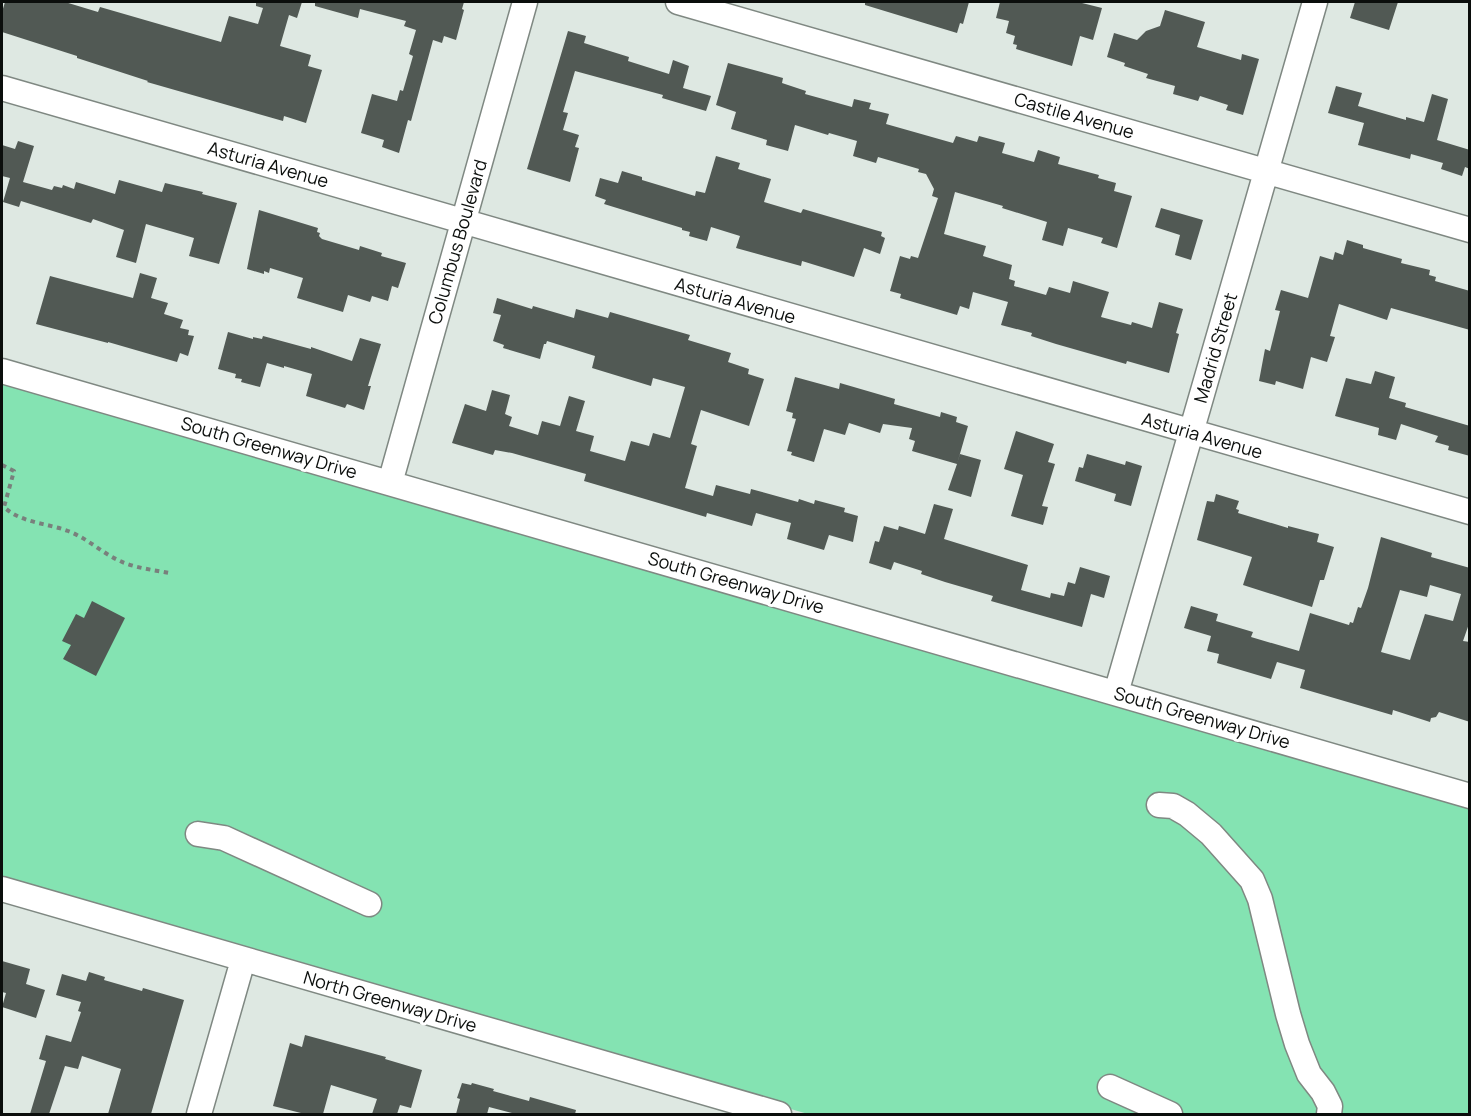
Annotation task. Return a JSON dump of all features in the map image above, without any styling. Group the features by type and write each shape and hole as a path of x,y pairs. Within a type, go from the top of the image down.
{"street":[{"name":"Columbus Boulevard","path":"390,483 525,2"},
{"name":"Castile Avenue","path":"678,2 1470,230"},
{"name":"Madrid Street","path":"1116,693 1315,2"},
{"name":"Asturia Avenue","path":"2,87 1470,512"},
{"name":"South Greenway Drive","path":"2,371 1470,795"},
{"path":"1159,805 1173,806 1187,814 1211,834 1252,880 1260,899 1297,1044 1310,1074 1330,1106 1329,1114"},
{"path":"198,834 224,838 369,904"},
{"name":"North Greenway Drive","path":"2,890 779,1114"},
{"path":"199,1114 243,960"},
{"path":"1110,1087 1170,1114"}],"path":[{"path":"2,465 14,471 4,507 8,511 22,518 72,532 121,562 170,573"}],"green space":[{"path":"2,380 1469,804 1469,1114 808,1114 2,882"}],"building":[{"path":"5,2 65,2 98,12 100,7 221,42 229,16 258,24 263,8 256,6 256,2 302,2 297,18 289,15 280,46 311,55 308,66 322,70 306,123 284,116 283,121 147,82 2,32 2,12"},
{"path":"315,2 464,2 456,40 444,36 442,43 433,40 411,121 408,120 399,153 382,147 384,140 361,133 372,94 397,101 400,90 403,91 413,56 409,54 416,30 404,26 406,21 360,9 358,18 315,6"},
{"path":"865,2 969,2 963,24 960,23 957,33 865,5"},
{"path":"1000,2 1078,2 1102,8 1093,40 1080,36 1072,66 1016,49 1017,45 1013,44 1015,36 1006,33 1009,21 996,18"},
{"path":"1355,2 1398,2 1389,30 1350,18"},
{"path":"1165,10 1205,22 1197,47 1241,60 1242,54 1259,59 1243,115 1226,110 1228,105 1200,96 1198,101 1173,94 1175,86 1146,78 1148,74 1124,66 1125,63 1107,57 1114,33 1137,40 1146,31 1160,26"},
{"path":"568,31 586,36 584,43 629,57 628,61 669,74 673,60 689,66 683,88 711,96 706,111 662,98 663,95 575,71 563,112 568,113 563,130 579,135 575,147 579,148 570,182 527,169"},
{"path":"728,63 783,78 782,83 806,91 805,94 852,107 854,99 871,103 869,109 889,114 886,124 953,143 956,136 977,142 979,136 1005,143 1002,153 1034,162 1038,150 1060,157 1058,164 1099,175 1098,178 1116,183 1114,191 1132,196 1117,248 1101,243 1103,238 1068,228 1063,246 1042,240 1047,222 955,192 944,234 986,246 983,256 1012,265 1009,279 1015,281 1014,286 1046,295 1049,287 1070,293 1073,281 1109,292 1101,317 1152,328 1159,302 1183,309 1169,373 1127,361 1126,364 1056,344 1031,336 1032,333 1001,325 1008,302 973,292 969,309 960,306 957,315 900,298 901,294 890,291 900,256 910,259 911,256 918,258 938,198 932,196 934,189 926,174 918,172 919,169 878,157 876,163 853,156 857,141 795,125 788,151 766,145 767,140 731,129 736,112 716,105"},
{"path":"1336,86 1362,93 1358,106 1406,120 1406,117 1424,122 1432,94 1448,99 1437,140 1470,150 1470,169 1465,167 1462,176 1441,169 1443,163 1411,154 1410,159 1358,145 1364,123 1328,113"},
{"path":"18,141 34,146 23,182 52,190 54,186 62,188 63,185 74,189 76,182 115,194 119,180 162,192 165,183 237,203 219,264 189,256 194,238 146,224 136,263 116,257 124,230 93,219 91,223 21,201 19,207 3,202 10,178 2,176 2,145 15,149"},
{"path":"716,156 740,163 738,169 771,179 764,202 801,213 803,209 882,232 881,236 885,238 880,254 864,248 854,277 802,261 801,266 736,248 740,236 711,227 707,241 689,236 690,232 682,228 604,204 606,200 595,196 600,178 618,183 622,171 642,177 642,180 695,196 696,191 705,193"},
{"path":"1161,208 1203,220 1191,260 1175,255 1180,235 1155,227"},
{"path":"259,210 318,228 317,232 320,233 319,236 322,239 359,250 360,246 382,253 381,256 406,263 398,288 392,286 388,301 372,296 370,302 348,295 343,312 297,298 303,278 270,268 269,273 264,271 264,274 247,269"},
{"path":"1347,240 1363,245 1363,248 1402,259 1401,263 1430,270 1429,275 1436,277 1435,281 1470,291 1470,330 1391,308 1387,320 1339,304 1330,336 1335,337 1327,362 1311,357 1303,389 1276,381 1275,385 1259,381 1265,349 1270,351 1280,311 1275,310 1281,290 1308,298 1320,256 1333,260 1335,252 1343,255"},
{"path":"140,273 157,278 151,298 168,303 164,314 183,320 180,328 189,330 188,335 194,336 188,356 180,353 177,362 36,324 50,276 133,298"},
{"path":"497,298 532,309 533,306 574,318 576,309 608,318 610,312 690,335 688,340 731,353 728,362 749,369 748,374 764,379 749,426 701,410 691,444 697,446 685,488 713,496 716,485 750,494 751,489 798,502 799,499 814,504 815,500 845,508 844,512 858,516 853,542 829,535 824,550 787,539 791,523 756,513 752,526 707,513 706,517 584,481 586,474 512,453 495,450 493,455 452,443 465,404 486,411 492,390 510,395 505,414 512,417 509,426 538,435 542,421 560,426 569,396 585,401 576,431 594,436 590,451 625,461 631,441 649,446 653,433 670,438 685,387 653,378 651,386 592,368 595,356 547,341 540,359 503,348 504,345 493,341 501,315 493,313"},
{"path":"228,332 253,339 253,337 262,339 263,336 311,349 311,347 352,361 360,338 381,344 368,386 371,386 364,410 347,404 345,408 306,396 312,374 284,366 284,368 267,363 260,387 241,382 242,379 235,378 236,374 218,369"},
{"path":"1375,371 1395,377 1389,398 1406,403 1405,407 1470,426 1470,456 1448,450 1449,446 1435,442 1438,436 1401,424 1396,440 1378,435 1379,428 1335,416 1346,378 1371,384"},
{"path":"795,377 839,389 840,383 895,399 894,404 940,417 941,412 957,417 956,422 968,426 957,464 912,451 915,441 909,439 912,428 883,424 880,433 849,423 845,435 824,429 814,462 791,455 792,452 787,451 796,419 792,418 793,413 786,411"},
{"path":"1016,431 1054,444 1048,462 1055,464 1042,506 1048,507 1043,525 1011,516 1023,475 1004,469"},
{"path":"960,454 981,460 971,497 948,490"},
{"path":"1087,454 1125,465 1126,461 1142,466 1131,506 1114,501 1116,494 1075,481 1079,467 1083,468"},
{"path":"1216,494 1239,501 1236,509 1239,510 1238,513 1288,528 1288,526 1319,534 1317,542 1334,547 1324,580 1320,580 1312,607 1243,585 1252,557 1197,540 1207,501 1214,502"},
{"path":"934,504 953,509 944,539 1028,565 1021,590 1050,598 1051,593 1064,596 1068,582 1075,584 1080,567 1110,576 1104,598 1091,594 1082,627 991,601 993,596 921,574 922,571 894,562 891,570 869,563 875,541 879,542 884,526 898,530 899,526 925,534"},
{"path":"1381,537 1432,553 1431,557 1470,568 1470,621 1463,641 1470,642 1470,722 1439,712 1436,717 1431,718 1430,722 1393,710 1392,715 1300,688 1305,670 1277,662 1271,679 1217,663 1219,654 1207,651 1211,636 1184,628 1191,606 1218,614 1216,621 1253,632 1251,637 1299,651 1310,613 1349,625 1350,622 1353,623 1358,607 1361,608","holes":["1430,585 1461,594 1453,621 1425,614 1410,660 1381,652 1400,590 1427,597"]},
{"path":"92,601 125,618 96,676 63,659 71,645 62,641 76,614 84,618"},
{"path":"2,961 30,969 26,984 45,990 36,1018 2,1007 6,993 2,992"},
{"path":"89,972 105,977 104,980 184,1000 151,1114 108,1114 121,1069 82,1056 78,1069 65,1066 49,1114 30,1114 46,1061 39,1059 46,1035 71,1042 81,1012 78,1011 81,1002 56,995 62,974 86,981"},
{"path":"305,1035 386,1057 385,1059 422,1070 411,1108 400,1105 397,1114 372,1114 377,1099 331,1085 323,1114 305,1114 273,1106 290,1043 302,1047"},
{"path":"462,1083 471,1085 472,1083 529,1101 530,1097 576,1110 575,1114 516,1114 489,1107 487,1114 456,1114 460,1099 457,1098"}]}
